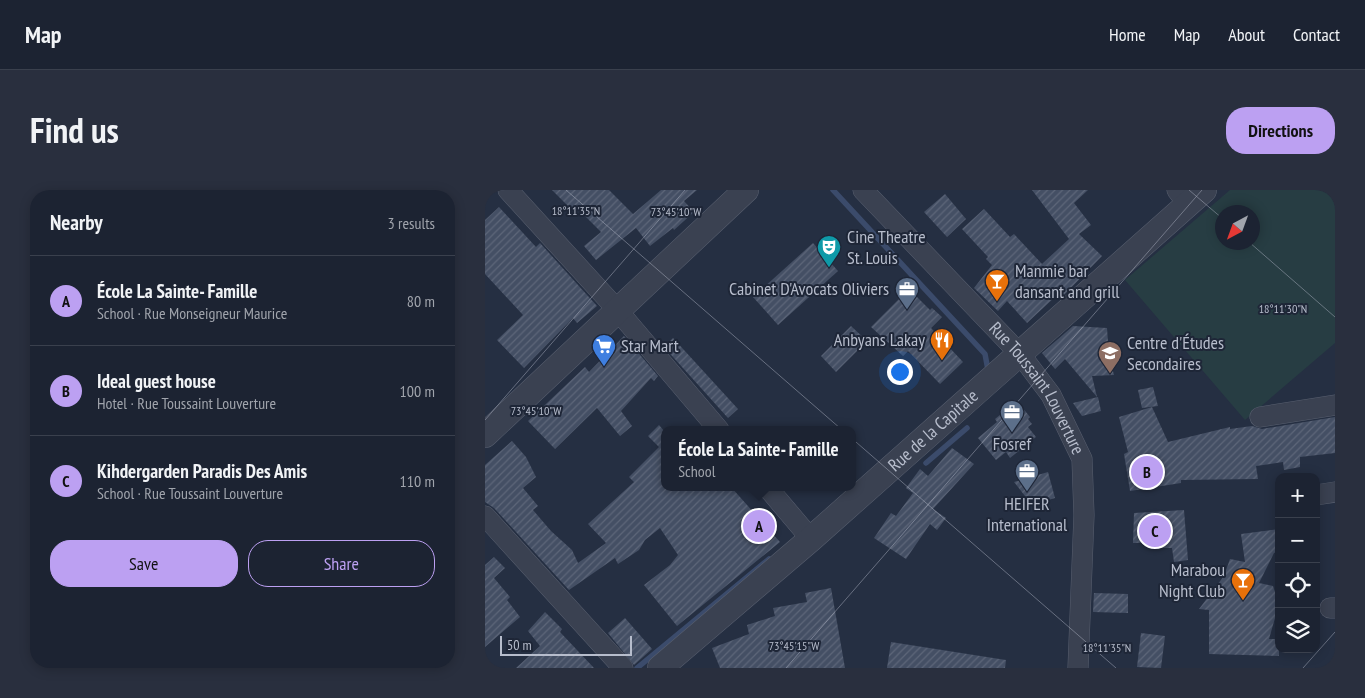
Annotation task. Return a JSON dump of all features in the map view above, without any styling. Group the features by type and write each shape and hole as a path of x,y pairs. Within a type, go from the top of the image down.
{"street":[{"path":"507,190 618,312 716,426"},
{"path":"485,435 746,190"},
{"name":"Rue Toussaint Louverture","path":"863,190 1021,354 1051,395 1082,459 1084,514 1079,668"},
{"name":"Rue de la Capitale","path":"660,668 811,539 1021,354 1190,195"},
{"path":"1260,417 1335,405"},
{"path":"770,491 811,539"},
{"path":"1320,494 1335,492"},
{"path":"485,516 623,668"}],"green space":[{"path":"1230,190 1335,190 1335,343 1245,420 1125,280"}],"building":[{"path":"552,190 609,190 633,214 661,190 697,190 684,201 694,212 674,230 673,228 650,246 636,228 596,260 584,246 601,232 574,205 571,209"},
{"path":"1032,190 1088,190 1074,203 1091,225 1079,234 1102,256 1060,299 1057,295 1027,323 1007,301 998,311 974,288 992,265 986,259 988,257 962,229 984,209 1010,237 1014,234 1042,264 1069,239"},
{"path":"945,194 966,219 947,237 924,212"},
{"path":"499,207 536,247 540,243 597,306 577,323 573,318 524,368 497,340 523,315 485,274 485,220"},
{"path":"813,243 838,271 778,325 753,297"},
{"path":"909,289 930,310 932,308 942,317 931,328 963,362 940,384 908,351 903,356 871,327"},
{"path":"851,326 867,341 836,372 821,356"},
{"path":"1073,326 1107,328 1109,356 1114,375 1092,376 1097,397 1065,359 1055,369 1042,353"},
{"path":"624,336 658,376 654,381 651,378 621,411 632,426 620,436 597,408 555,449 528,421 585,367 589,372"},
{"path":"673,338 738,409 728,418 664,347"},
{"path":"1153,387 1158,406 1142,408 1138,390"},
{"path":"1098,397 1101,411 1082,416 1073,403"},
{"path":"1017,401 1030,417 1028,419 1032,424 1028,427 1036,437 1010,458 1006,452 996,460 978,438 997,422 995,419"},
{"path":"1152,407 1168,442 1230,427 1230,429 1252,426 1262,429 1335,417 1335,453 1300,457 1300,467 1284,470 1283,462 1256,466 1258,479 1181,480 1181,483 1130,491 1124,454 1128,452 1119,417"},
{"path":"659,425 661,427 661,491 735,491 780,542 677,626 644,585 670,565 678,555 660,528 645,540 639,550 618,564 615,558 569,590 494,508 485,502 485,465 512,441 526,457 536,477 523,488 538,506 533,510 551,531 572,550 578,563 606,543 588,524 634,482 629,477 659,447 648,436"},
{"path":"952,448 974,464 933,509 946,518 937,530 930,524 906,559 874,538 891,513 896,516 913,493 906,488 920,469 928,476"},
{"path":"1048,472 1055,498 1032,505 1014,482"},
{"path":"1184,510 1188,560 1174,562 1172,548 1157,548 1156,543 1133,543 1134,513"},
{"path":"1275,530 1275,553 1259,583 1273,586 1275,592 1275,618 1269,639 1275,639 1275,653 1279,653 1279,656 1209,654 1209,610 1199,609 1224,576 1230,559 1245,562 1241,534"},
{"path":"494,557 505,568 494,578 510,597 507,600 520,617 485,647 485,565"},
{"path":"831,588 845,668 720,668 712,648 749,634 747,625 775,616 773,608 807,602 805,593"},
{"path":"1094,593 1128,594 1128,613 1093,612"},
{"path":"545,612 562,629 560,632 594,668 516,668 540,646 528,631"},
{"path":"625,618 652,649 634,665 608,633"},
{"path":"1141,633 1165,636 1161,668 1137,667"},
{"path":"891,642 1006,660 1005,668 887,668"}],"waterway":[{"path":"833,190 985,354 988,370 985,372"},
{"path":"926,463 967,428"},
{"path":"637,668 769,559"}],"place":[{"name":"Cine Theatre St. Louis","path":"829,268"},
{"name":"Manmie bar dansant and grill","path":"997,302"},
{"name":"Cabinet D'Avocats Oliviers","path":"907,310"},
{"name":"Anbyans Lakay","path":"942,361"},
{"name":"Star Mart","path":"604,367"},
{"name":"Centre d'Études Secondaires","path":"1110,374"},
{"name":"Fosref","path":"1012,433"},
{"name":"Ideal guest house","path":"1147,472"},
{"name":"HEIFER International","path":"1027,492"},
{"name":"École La Sainte- Famille","path":"759,526"},
{"name":"Kihdergarden Paradis Des Amis","path":"1155,531"},
{"name":"Marabou Night Club","path":"1243,601"}]}
